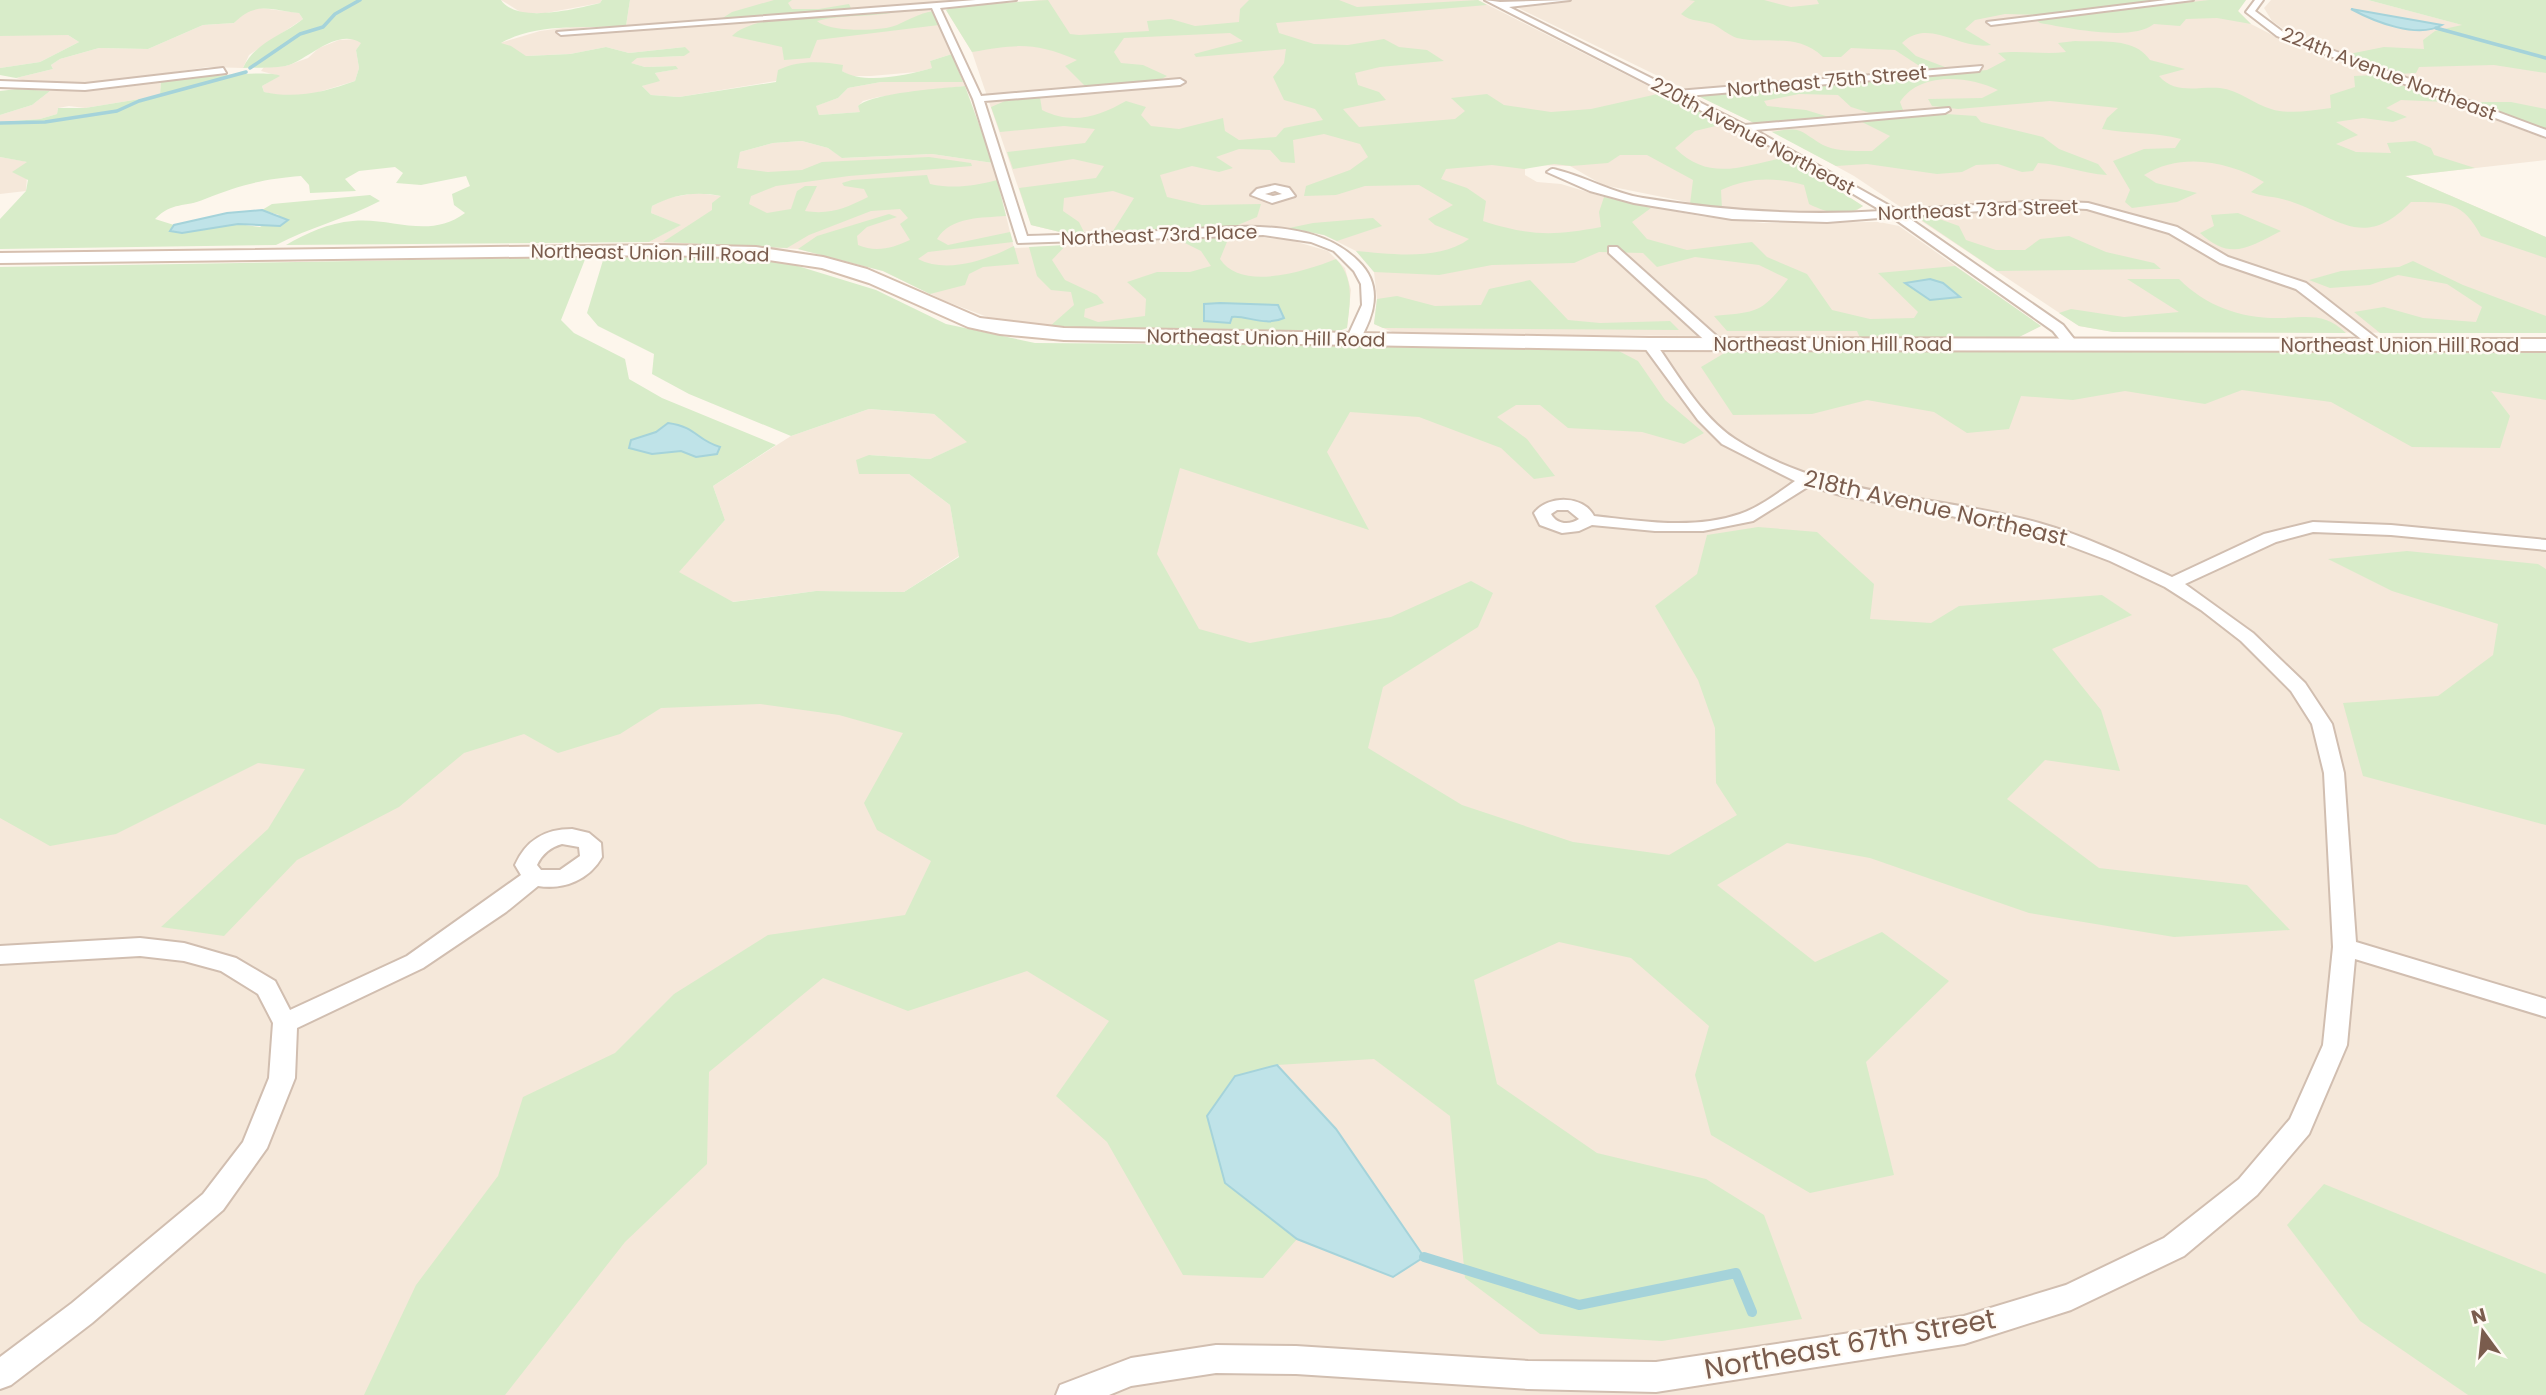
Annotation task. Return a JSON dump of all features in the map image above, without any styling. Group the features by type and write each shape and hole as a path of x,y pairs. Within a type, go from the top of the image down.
{"street":[{"path":"561,32 1012,0"},
{"path":"1494,3 1566,0"},
{"path":"1991,22 2189,0"},
{"name":"224th Avenue Northeast","path":"2259,0 2250,12 2280,34 2546,134"},
{"name":"220th Avenue Northeast","path":"1494,3 1793,153 1894,214 2058,328 2071,344"},
{"path":"935,6 978,99 1180,82"},
{"name":"Northeast 75th Street","path":"1676,94 1979,68"},
{"path":"0,84 85,87 223,71"},
{"name":"Northeast 73rd Place","path":"978,99 1023,240 1268,216 1294,235 1338,248 1359,269 1367,284 1369,305 1353,340"},
{"path":"1745,128 1945,110"},
{"name":"Northeast 73rd Street","path":"1553,172 1594,189 1638,201 1732,215 1827,218 2040,204 2088,206 2173,230 2224,260 2301,286 2378,345"},
{"name":"Northeast Union Hill Road","path":"0,258 730,250 773,253 847,268 885,282 962,319 1018,330 1353,340 1649,344 2546,345"},
{"path":"1613,250 1717,344"},
{"name":"218th Avenue Northeast","path":"1649,344 1703,417 1727,441 1807,480 1901,504 2035,527 2116,557 2171,583 2247,637 2298,687 2322,724 2334,773 2345,947"},
{"path":"1588,520 1671,528 1704,526 1764,510 1807,480"},
{"path":"2171,583 2200,574 2273,537 2306,528 2389,530 2546,545"},
{"path":"285,1023 415,962 498,906 534,877"},
{"path":"0,1375 82,1313 213,1202 254,1148 259,1137 282,1078 285,1023 267,988 228,964 184,952 140,947 1,955"},
{"path":"2345,947 2546,1008"},
{"name":"Northeast 67th Street","path":"1071,1395 1131,1372 1216,1359 1296,1360 1528,1375 1656,1377 1964,1330 2071,1297 2174,1248 2248,1187 2300,1126 2334,1045 2345,947"}],"shaded area":[{"path":"501,0 602,0 600,3 546,13 522,13"},
{"path":"630,0 987,0 627,26 626,29 922,8 933,11 952,54 930,61 933,68 917,72 850,76 842,71 779,76 776,81 679,97 651,95 642,86 659,80 655,73 677,69 676,66 645,67 630,63 636,58 684,56 685,47 629,53 606,47 570,54 525,56 500,43 540,31 578,26 626,26"},
{"path":"1039,0 1478,0 1773,149 1863,206 1853,213 1722,209 1603,185 1570,166 1536,165 1525,169 1525,175 1537,182 1561,184 1604,197 1699,216 1763,223 1879,222 1899,226 2041,326 2017,338 1397,334 1374,324 1377,299 1374,272 1356,251 1324,235 1289,228 1233,227 1064,233 1031,225 972,52 946,10"},
{"path":"1502,0 2246,0 2238,11 2251,24 2284,41 2546,139 2546,160 2405,176 2546,237 2546,333 2113,332 2079,326 1854,176 1781,136"},
{"path":"2271,0 2368,0 2546,47 2546,125 2538,126 2288,32 2272,21 2264,8"},
{"path":"261,8 299,13 303,19 249,55 243,68 208,67 95,84 35,84 16,78 53,69 51,65 60,59 99,48 148,49 203,25 234,23 246,10"},
{"path":"26,33 68,35 79,42 40,62 0,68 0,36"},
{"path":"356,39 362,42 356,50 359,68 355,81 309,95 280,96 264,92 262,86 279,76 261,71 264,67 286,66 308,58 319,48 339,40"},
{"path":"161,81 160,95 85,108 69,106 58,108 57,114 40,119 0,122 0,115 32,105 50,91 100,90"},
{"path":"881,82 963,82 965,86 878,97 863,101 858,106 861,112 819,115 815,106 838,98 848,88"},
{"path":"802,141 828,148 843,158 932,154 993,163 1014,248 1244,236 1290,240 1328,251 1345,268 1351,290 1347,328 1068,330 990,318 945,301 883,271 798,249 649,242 680,225 651,213 652,206 668,198 696,193 722,196 740,152 773,143"},
{"path":"0,157 28,162 26,191 0,194"},
{"path":"1066,345 2546,351 2546,1395 0,1395 0,787 1104,615"},
{"path":"869,409 934,414 968,442 930,459 870,455 859,474 909,474 950,505 959,556 904,592 816,591 732,602 678,572 725,520 713,486 791,436"}],"green space":[{"path":"0,0 501,0 520,11 547,13 600,3 602,0 630,0 626,26 546,29 515,36 501,43 526,56 570,54 606,47 629,53 685,47 690,52 684,56 637,58 631,63 645,67 676,66 678,69 655,73 660,81 642,86 651,95 679,97 776,82 778,70 802,63 843,65 842,71 851,75 874,78 932,68 930,61 952,54 963,82 881,82 848,88 838,98 816,106 819,115 860,112 858,106 866,101 892,94 965,86 993,163 932,154 842,158 828,148 802,141 773,143 740,152 737,168 768,172 802,170 822,162 929,157 971,163 972,166 849,176 776,186 751,196 749,204 767,213 791,209 797,191 805,186 817,186 805,211 822,212 845,207 868,197 864,189 844,186 842,183 852,180 927,175 930,184 956,187 997,180 1006,216 959,222 943,231 937,239 948,245 1010,232 1013,242 928,252 918,259 941,265 954,265 979,260 1014,246 1019,264 983,267 969,274 965,285 930,294 883,271 798,249 817,236 889,214 897,217 867,227 857,236 858,245 878,249 904,243 910,240 900,224 908,218 900,209 871,211 809,235 787,248 663,242 712,210 712,203 721,196 703,194 677,196 652,206 651,213 681,225 649,242 286,245 318,229 344,222 438,225 465,213 454,205 452,194 470,186 466,176 421,185 396,183 403,173 395,167 359,171 345,179 356,191 310,193 309,185 301,176 275,179 241,186 198,202 173,207 155,219 174,225 170,230 182,233 238,224 260,227 279,215 262,210 272,204 370,195 380,201 276,245 0,249 0,219 26,191 28,180 12,172 27,162 0,157 0,122 40,119 57,114 58,108 85,108 152,97 160,94 161,81 186,78 273,74 280,76 262,86 264,92 288,95 321,91 355,81 359,68 356,50 361,43 343,39 289,65 243,68 254,52 303,19 299,13 257,9 234,23 203,25 148,49 99,48 60,59 51,65 53,69 16,78 0,75 0,68 40,62 79,42 68,35 0,36"},
{"path":"774,0 792,0 788,3 792,9 819,9 849,4 852,10 721,19 732,12"},
{"path":"1048,0 1070,34 1079,35 1149,31 1147,21 1171,19 1195,26 1239,22 1240,9 1249,0 1339,0 1357,7 1478,0 1487,5 1276,23 1279,33 1314,44 1348,45 1384,39 1399,47 1427,50 1444,61 1380,67 1355,73 1358,85 1379,92 1386,100 1343,109 1359,127 1455,119 1465,111 1451,98 1487,94 1504,105 1551,112 1591,109 1662,93 1724,124 1695,131 1675,148 1688,159 1701,165 1728,169 1787,157 1863,206 1843,213 1823,210 1809,204 1804,185 1772,180 1752,181 1721,190 1722,209 1690,204 1693,180 1647,155 1620,155 1608,163 1571,166 1554,164 1524,169 1492,165 1446,169 1441,179 1467,188 1486,201 1483,221 1515,230 1542,233 1601,227 1599,212 1604,197 1651,208 1632,222 1647,239 1687,250 1752,242 1767,257 1807,274 1832,310 1870,319 1914,318 1918,312 1878,273 1955,266 2041,326 2017,338 1860,338 1857,331 1727,331 1714,316 1757,309 1771,299 1788,279 1759,265 1695,257 1657,267 1643,253 1599,252 1574,263 1492,265 1439,275 1374,272 1356,251 1429,253 1444,251 1469,239 1435,225 1428,219 1453,205 1419,185 1365,186 1336,195 1304,196 1306,186 1350,170 1368,157 1360,144 1324,134 1293,140 1295,163 1281,162 1270,150 1239,149 1216,157 1233,168 1219,172 1192,166 1160,175 1167,197 1202,205 1261,204 1257,217 1233,227 1113,231 1134,198 1113,191 1064,198 1063,211 1079,222 1084,232 1064,233 1031,225 1019,188 1096,178 1104,166 1073,159 1013,169 1007,152 1085,143 1095,129 1064,126 1000,132 991,107 1005,101 1040,97 1042,110 1053,115 1074,118 1095,115 1126,101 1146,107 1141,115 1151,126 1179,129 1223,118 1225,131 1239,140 1276,137 1284,128 1323,120 1315,109 1284,100 1273,77 1284,63 1286,49 1196,57 1194,54 1243,41 1230,33 1124,38 1114,52 1121,63 1143,65 1167,76 1156,82 1087,88 1065,66 1077,60 1062,54 1025,46 972,52 946,10 954,6"},
{"path":"1689,0 1764,0 1791,7 1819,4 1817,0 2174,0 2040,15 2005,14 1975,20 1965,29 1991,45 1968,44 1934,34 1912,36 1902,43 1916,56 1945,67 1924,69 1895,50 1851,48 1841,57 1823,57 1803,44 1737,38 1713,24 1693,20 1681,14 1695,1"},
{"path":"2209,0 2246,0 2238,11 2251,24 2217,18 2186,19 2180,26 2154,24 2131,32 2115,33 2067,28 2036,20"},
{"path":"2368,0 2546,0 2546,73 2494,65 2419,67 2416,73 2398,74 2344,55 2384,47 2424,49 2423,40 2435,31 2462,25"},
{"path":"906,9 817,21 843,29 879,29 933,11 939,25 817,40 810,58 784,60 782,47 732,36 745,28 787,17"},
{"path":"2116,42 2135,47 2150,60 2185,69 2159,76 2172,86 2227,89 2278,111 2331,108 2330,95 2355,87 2354,76 2374,75 2446,102 2401,100 2386,108 2407,117 2393,122 2363,118 2336,122 2358,135 2336,144 2356,152 2391,153 2387,143 2415,141 2431,148 2434,155 2475,168 2405,176 2546,237 2546,258 2481,236 2468,216 2453,206 2411,202 2393,218 2377,226 2362,228 2332,220 2282,199 2251,192 2264,182 2220,164 2204,162 2173,163 2144,175 2156,183 2197,193 2177,202 2132,208 2125,202 2130,190 2113,161 2144,149 2175,148 2181,139 2102,129 2107,118 2118,108 2050,101 1958,109 1932,106 1928,99 1982,98 1998,90 1960,79 1946,79 1920,85 1909,92 1900,102 1903,110 1870,113 1851,107 1838,95 1799,94 1764,101 1767,106 1806,110 1829,117 1756,124 1696,95 1987,70 2006,60 1998,53 2066,52 2058,43"},
{"path":"0,91 50,91 32,105 0,115"},
{"path":"2473,102 2511,102 2546,109 2546,129"},
{"path":"1946,114 1976,116 1981,122 2043,137 2059,149 2098,164 2107,175 2038,163 2033,171 2022,172 1998,164 1976,165 1962,172 1937,174 1867,164 1836,166 1772,132 1795,130 1834,149 1872,151 1890,136 1858,120"},
{"path":"2238,213 2281,231 2239,249 2221,247 2200,233 2214,226 2211,215"},
{"path":"1914,215 1928,215 1959,226 1966,240 1996,250 2025,250 2040,239 2069,236 2106,252 2154,263 2161,269 1997,271"},
{"path":"1373,218 1382,226 1337,241 1324,235 1289,228 1313,223"},
{"path":"1229,237 1220,259 1230,269 1243,275 1275,276 1308,269 1336,259 1349,283 1347,328 1331,334 1068,330 1049,327 1074,305 1071,292 1051,290 1037,276 1029,247 1066,245 1052,260 1065,280 1097,295 1104,303 1085,309 1084,317 1098,322 1145,316 1146,299 1127,282 1157,272 1190,272 1211,266 1201,251 1177,239"},
{"path":"586,257 561,320 574,333 625,359 629,379 662,398 776,445 713,486 725,520 679,572 733,602 816,591 904,592 959,557 950,505 909,474 859,474 856,460 869,455 930,459 967,442 934,414 869,409 791,436 689,394 652,374 654,354 598,326 587,313 604,257 718,257 788,263 876,290 946,324 1035,343 1611,347 1638,361 1665,400 1704,433 1684,444 1642,432 1568,428 1540,405 1516,405 1497,417 1527,439 1555,476 1534,479 1501,448 1419,417 1350,412 1327,452 1369,530 1180,468 1157,554 1199,629 1250,643 1391,617 1471,581 1493,593 1478,627 1383,687 1368,748 1462,805 1573,842 1669,855 1737,815 1716,783 1715,728 1698,680 1655,606 1697,574 1707,535 1758,527 1817,532 1874,584 1870,619 1931,623 1959,606 2102,595 2132,615 2052,649 2101,710 2120,771 2045,760 2007,799 2099,868 2247,885 2290,930 2174,937 2029,913 1870,858 1787,843 1717,885 1815,962 1882,932 1949,981 1866,1062 1894,1175 1810,1193 1711,1135 1695,1075 1709,1026 1631,958 1559,942 1474,980 1497,1084 1597,1153 1706,1179 1764,1215 1802,1319 1662,1341 1540,1334 1465,1278 1450,1116 1374,1059 1277,1065 1225,1183 1297,1239 1263,1278 1183,1275 1107,1142 1056,1096 1109,1021 1027,971 908,1011 823,978 709,1072 707,1164 625,1242 505,1395 364,1395 416,1285 498,1176 523,1097 615,1053 674,994 768,935 905,915 931,861 877,830 864,803 903,733 839,715 760,704 661,708 620,734 558,753 524,734 464,753 399,807 297,860 224,936 161,927 268,829 305,769 258,763 116,834 50,846 0,818 0,267"},
{"path":"2413,261 2463,285 2546,316 2546,333 2380,333 2354,312 2384,307 2423,318 2476,322 2482,307 2447,284 2398,275 2370,285 2330,288 2309,280 2341,271 2399,267"},
{"path":"2127,279 2179,279 2201,297 2226,309 2267,318 2324,319 2346,333 2113,332 2079,326 2059,313 2071,309 2124,317 2179,312"},
{"path":"1530,280 1568,320 1600,323 1670,321 1679,330 1383,328 1374,324 1377,299 1397,296 1435,306 1481,305 1489,289"},
{"path":"1733,348 2546,351 2546,400 2491,391 2510,416 2500,448 2412,447 2331,402 2242,390 2205,404 2125,391 2073,400 2021,396 2009,429 1967,433 1934,412 1867,400 1812,414 1733,415 1701,367"},
{"path":"2407,551 2538,564 2546,569 2546,825 2363,776 2343,703 2438,696 2493,655 2498,624 2392,591 2328,559"},
{"path":"2324,1184 2546,1274 2546,1395 2468,1395 2360,1321 2287,1225"}],"water":[{"path":"2351,9 2442,25 2432,29 2409,30 2372,19"},
{"path":"262,210 288,220 280,226 238,224 182,233 170,231 174,225 227,213"},
{"path":"1930,279 1943,283 1960,297 1930,300 1905,283"},
{"path":"1204,304 1278,305 1284,318 1263,321 1232,317 1230,323 1204,321"},
{"path":"668,423 685,427 720,447 717,454 696,457 681,451 652,454 629,448 631,440 656,432"},
{"path":"1277,1065 1336,1129 1424,1257 1393,1277 1297,1239 1225,1183 1207,1116 1235,1076"}],"waterway":[{"path":"250,68 300,34 323,27 335,14 360,0"},
{"path":"2436,28 2546,58"},
{"path":"0,123 45,122 117,111 139,101 246,72"},
{"path":"1424,1257 1579,1305 1736,1273 1752,1312"}]}
